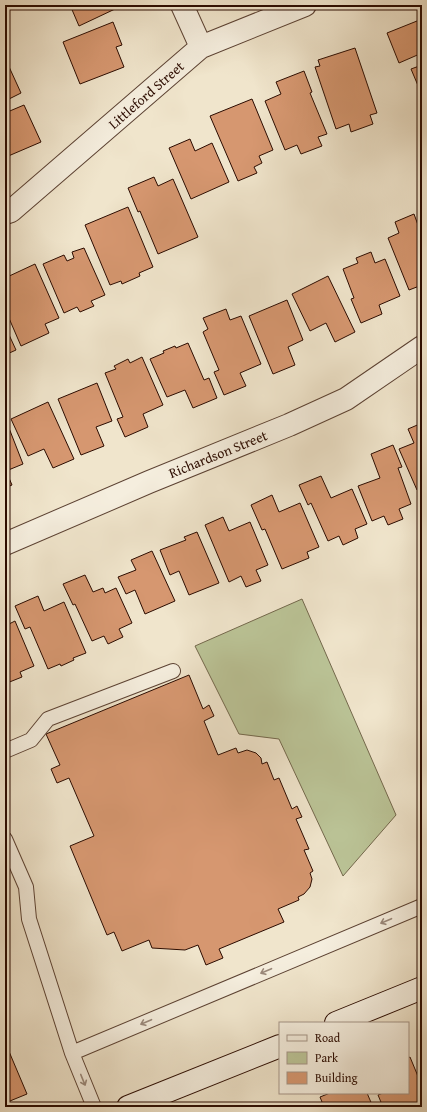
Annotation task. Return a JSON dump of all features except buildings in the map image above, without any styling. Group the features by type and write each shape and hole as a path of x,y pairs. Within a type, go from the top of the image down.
{"street":[{"path":"182,5 202,47"},
{"name":"Littleford Street","path":"5,213 11,211 202,47 305,5"},
{"name":"Richardson Street","path":"5,544 149,482 289,425 346,399 422,347"},
{"path":"338,1022 422,988"},
{"path":"128,1107 279,1046"}],"lane":[{"path":"5,751 31,740 48,719 173,671"},
{"path":"5,839 26,887 29,919 72,1053 94,1107"},
{"path":"72,1053 422,906"}],"green space":[{"path":"302,599 396,815 343,876 279,739 239,734 195,646"}]}
